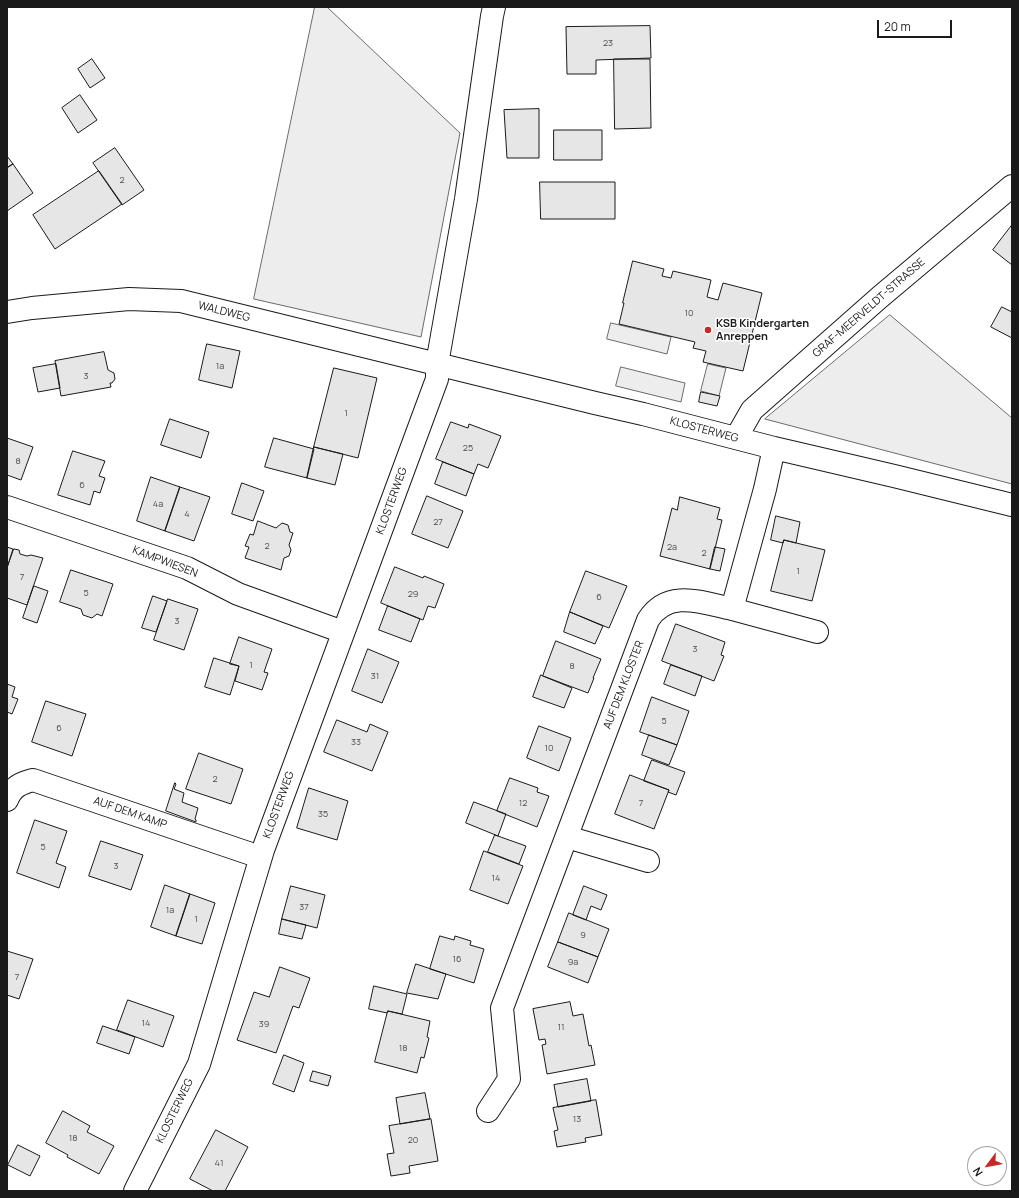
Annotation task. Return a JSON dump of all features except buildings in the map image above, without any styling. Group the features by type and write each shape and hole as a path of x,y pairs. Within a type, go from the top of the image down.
{"street":[{"path":"437,364 466,199 494,7"},
{"name":"GRAF-MEERVELDT-STRASSE","path":"736,438 752,410 880,296 1012,186"},
{"name":"WALDWEG","path":"7,312 129,298 181,301 437,364"},
{"name":"KLOSTERWEG","path":"135,1191 199,1064 260,857 437,379 437,364 1012,506"},
{"path":"732,610 765,489 774,448"},
{"name":"KAMPWIESEN","path":"7,507 187,568 238,594 343,632"},
{"name":"AUF DEM KLOSTER","path":"488,1110 509,1079 502,1008 648,620 653,612 659,606 685,599 817,632"},
{"name":"AUF DEM KAMP","path":"7,800 19,784 34,780 260,857"},
{"path":"567,837 648,861"}],"shaded area":[{"path":"315,7 327,7 460,133 421,337 254,299"},
{"path":"890,315 1012,418 1012,484 765,419"},
{"path":"611,323 671,337 667,354 607,339"},
{"path":"708,364 726,368 719,396 701,391"},
{"path":"621,367 685,383 681,402 616,386"}],"place":[{"name":"KSB Kindergarten Anreppen","path":"708,330"}]}
